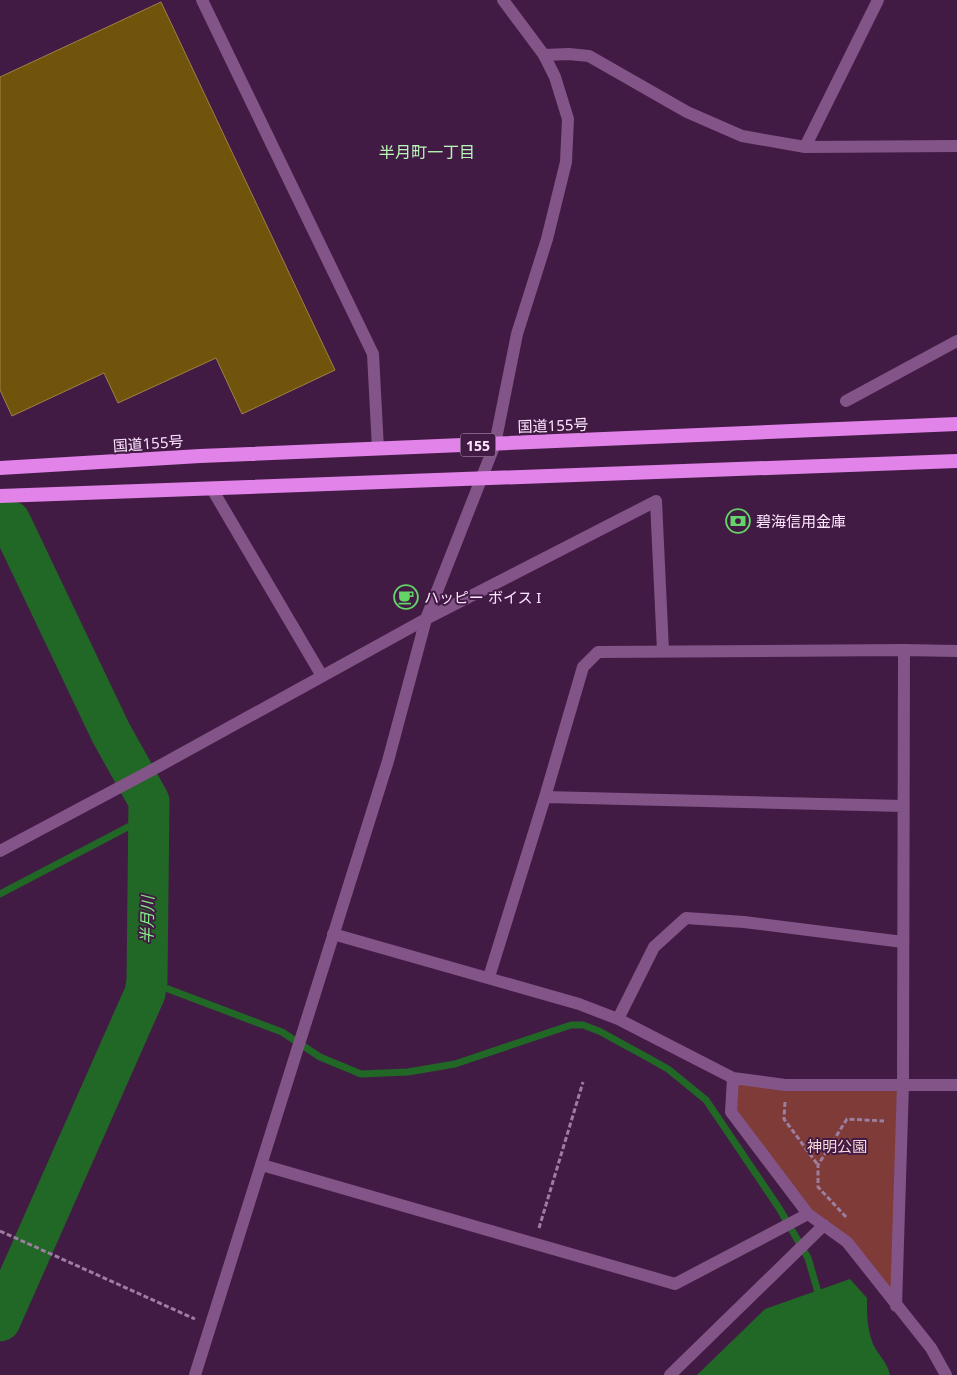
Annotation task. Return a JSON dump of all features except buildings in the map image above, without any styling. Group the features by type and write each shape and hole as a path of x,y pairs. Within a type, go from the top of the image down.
{"highway":[{"name":"国道155号","path":"0,468 200,456 957,424"},
{"name":"155","path":"0,496 957,461"}],"street":[{"path":"202,0 373,354 378,449"},
{"path":"195,1375 388,761 426,619 494,444 517,334 547,240 566,162 568,119 555,77 544,55 503,0"},
{"path":"805,147 878,0"},
{"path":"544,55 569,54 589,56 687,112 742,136 805,147 957,146"},
{"path":"846,401 957,341"},
{"path":"212,489 322,676"},
{"path":"0,851 152,770 426,619 656,501 663,651"},
{"path":"896,1306 903,1084 904,650"},
{"path":"489,977 545,797 582,666 598,652 957,651"},
{"path":"545,797 903,806"},
{"path":"618,1019 654,947 686,918 744,922 903,942"},
{"path":"333,934 579,1004 618,1019 733,1078 785,1085 957,1085"},
{"path":"733,1078 731,1112 808,1214 848,1242 930,1348 946,1375"},
{"path":"262,1164 675,1284 808,1214"},
{"path":"670,1375 824,1225"}],"path":[{"path":"530,1242 541,1224 582,1082"},
{"path":"785,1085 784,1119 818,1165"},
{"path":"850,1222 818,1186 818,1165 847,1119 902,1122"},
{"path":"0,1231 209,1326"}],"green space":[{"name":"神明公園","path":"733,1078 903,1084 896,1306 824,1225 731,1112"}],"shaded area":[{"path":"850,1279 867,1298 871,1338 890,1375 697,1375 765,1309"}],"waterway":[{"name":"半月川","path":"0,1321 145,993 147,981 149,801 111,733 10,521"},
{"path":"0,894 149,816"},
{"path":"147,981 282,1032 320,1057 361,1074 408,1072 455,1064 571,1025 583,1025 599,1031 668,1069 706,1100 779,1208 808,1258 820,1299"}],"place":[{"name":"碧海信用金庫","path":"738,521"},
{"name":"ハッピー ボイス I","path":"406,597"}],"district":[{"name":"半月町一丁目","path":"427,152"}]}
